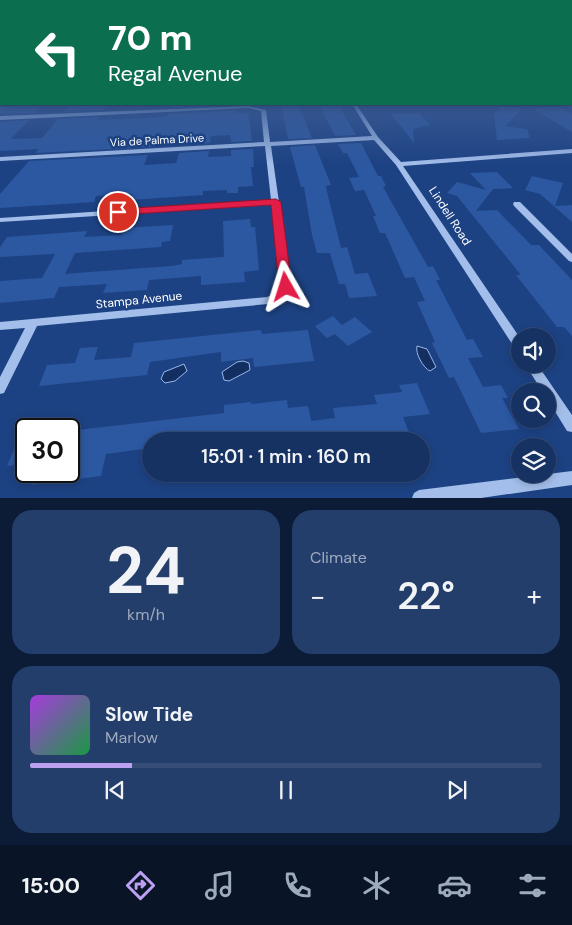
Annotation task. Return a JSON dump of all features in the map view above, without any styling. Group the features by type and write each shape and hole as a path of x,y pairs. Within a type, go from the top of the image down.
{"street":[{"path":"0,220 276,202 264,119"},
{"name":"Lindell Road","path":"364,119 376,138 400,164 511,333"},
{"name":"Via de Palma Drive","path":"0,159 376,138"},
{"path":"400,164 572,151"},
{"name":"Stampa Avenue","path":"0,326 268,300 280,295 286,287 276,202"},
{"path":"517,204 572,259"},
{"path":"0,389 33,323"},
{"path":"537,373 572,426"},
{"path":"419,498 475,494 572,478"}],"water":[{"path":"417,346 427,349 436,367 430,371 422,364 418,356"},
{"path":"237,362 249,363 250,370 229,381 224,380 222,372"},
{"path":"184,364 187,371 175,381 165,383 161,379 164,372"}],"building":[{"path":"58,119 249,119 252,141 231,142 230,135 211,136 210,143 181,145 182,141 152,143 150,147 35,153 39,149 0,151 0,122 29,120 11,139 42,138"},
{"path":"284,119 304,119 312,138 288,139"},
{"path":"327,119 347,119 356,135 335,136"},
{"path":"395,119 425,119 430,125 413,129 414,143"},
{"path":"495,119 512,119 505,126 527,129 530,138 497,140"},
{"path":"551,119 572,119 572,132"},
{"path":"361,143 378,176 381,176 386,186 383,187 428,267 433,266 440,280 436,280 467,340 473,339 483,357 468,358 483,387 501,385 508,398 502,398 511,414 511,428 519,429 481,433 454,377 449,378 432,343 435,342 417,302 425,301 414,277 405,278 385,233 380,233 373,216 376,216 364,190 355,191 349,178 359,177 347,153 343,153 338,144"},
{"path":"315,145 331,185 326,186 341,248 347,247 355,274 368,273 377,296 349,298 345,284 339,284 330,253 317,253 304,187 301,187 290,147"},
{"path":"253,149 254,167 251,167 253,186 238,187 238,193 227,193 227,190 203,191 203,195 130,200 132,194 96,196 94,202 0,208 0,194 29,161 148,155 144,165 176,163 179,153 209,151 208,157 231,156 231,150"},
{"path":"497,172 513,188 493,189 476,211 497,210 531,245 539,245 572,280 572,336 564,327 557,327 516,275 521,275 457,196 447,193 457,182 486,190 470,173"},
{"path":"532,176 563,183 555,206 572,205 572,222 540,194 525,190"},
{"path":"250,219 251,227 255,227 259,270 244,272 245,282 201,285 201,276 149,280 147,290 103,293 107,284 59,287 54,298 0,303 0,281 42,278 55,254 0,257 0,247 7,237 87,231 84,237 122,235 124,228 173,225 170,241 162,242 161,247 75,253 65,274 172,266 182,264 182,260 224,257 223,221"},
{"path":"333,316 342,325 355,317 372,332 348,346 335,334 327,338 315,326"},
{"path":"261,330 262,334 308,330 314,361 254,367 253,358 221,362 221,352 150,362 147,375 39,386 47,365 75,363 80,348 98,347 94,360 131,357 134,343"},
{"path":"417,383 430,414 403,417 409,432 142,432 142,449 106,454 101,476 80,479 80,430 224,413 224,405 287,400 288,408 308,406 311,421 335,418 333,408 377,404 374,395 402,392 399,385"},
{"path":"15,447 15,465 7,466"}],"route":[{"path":"118,212 276,202 286,287"}]}
